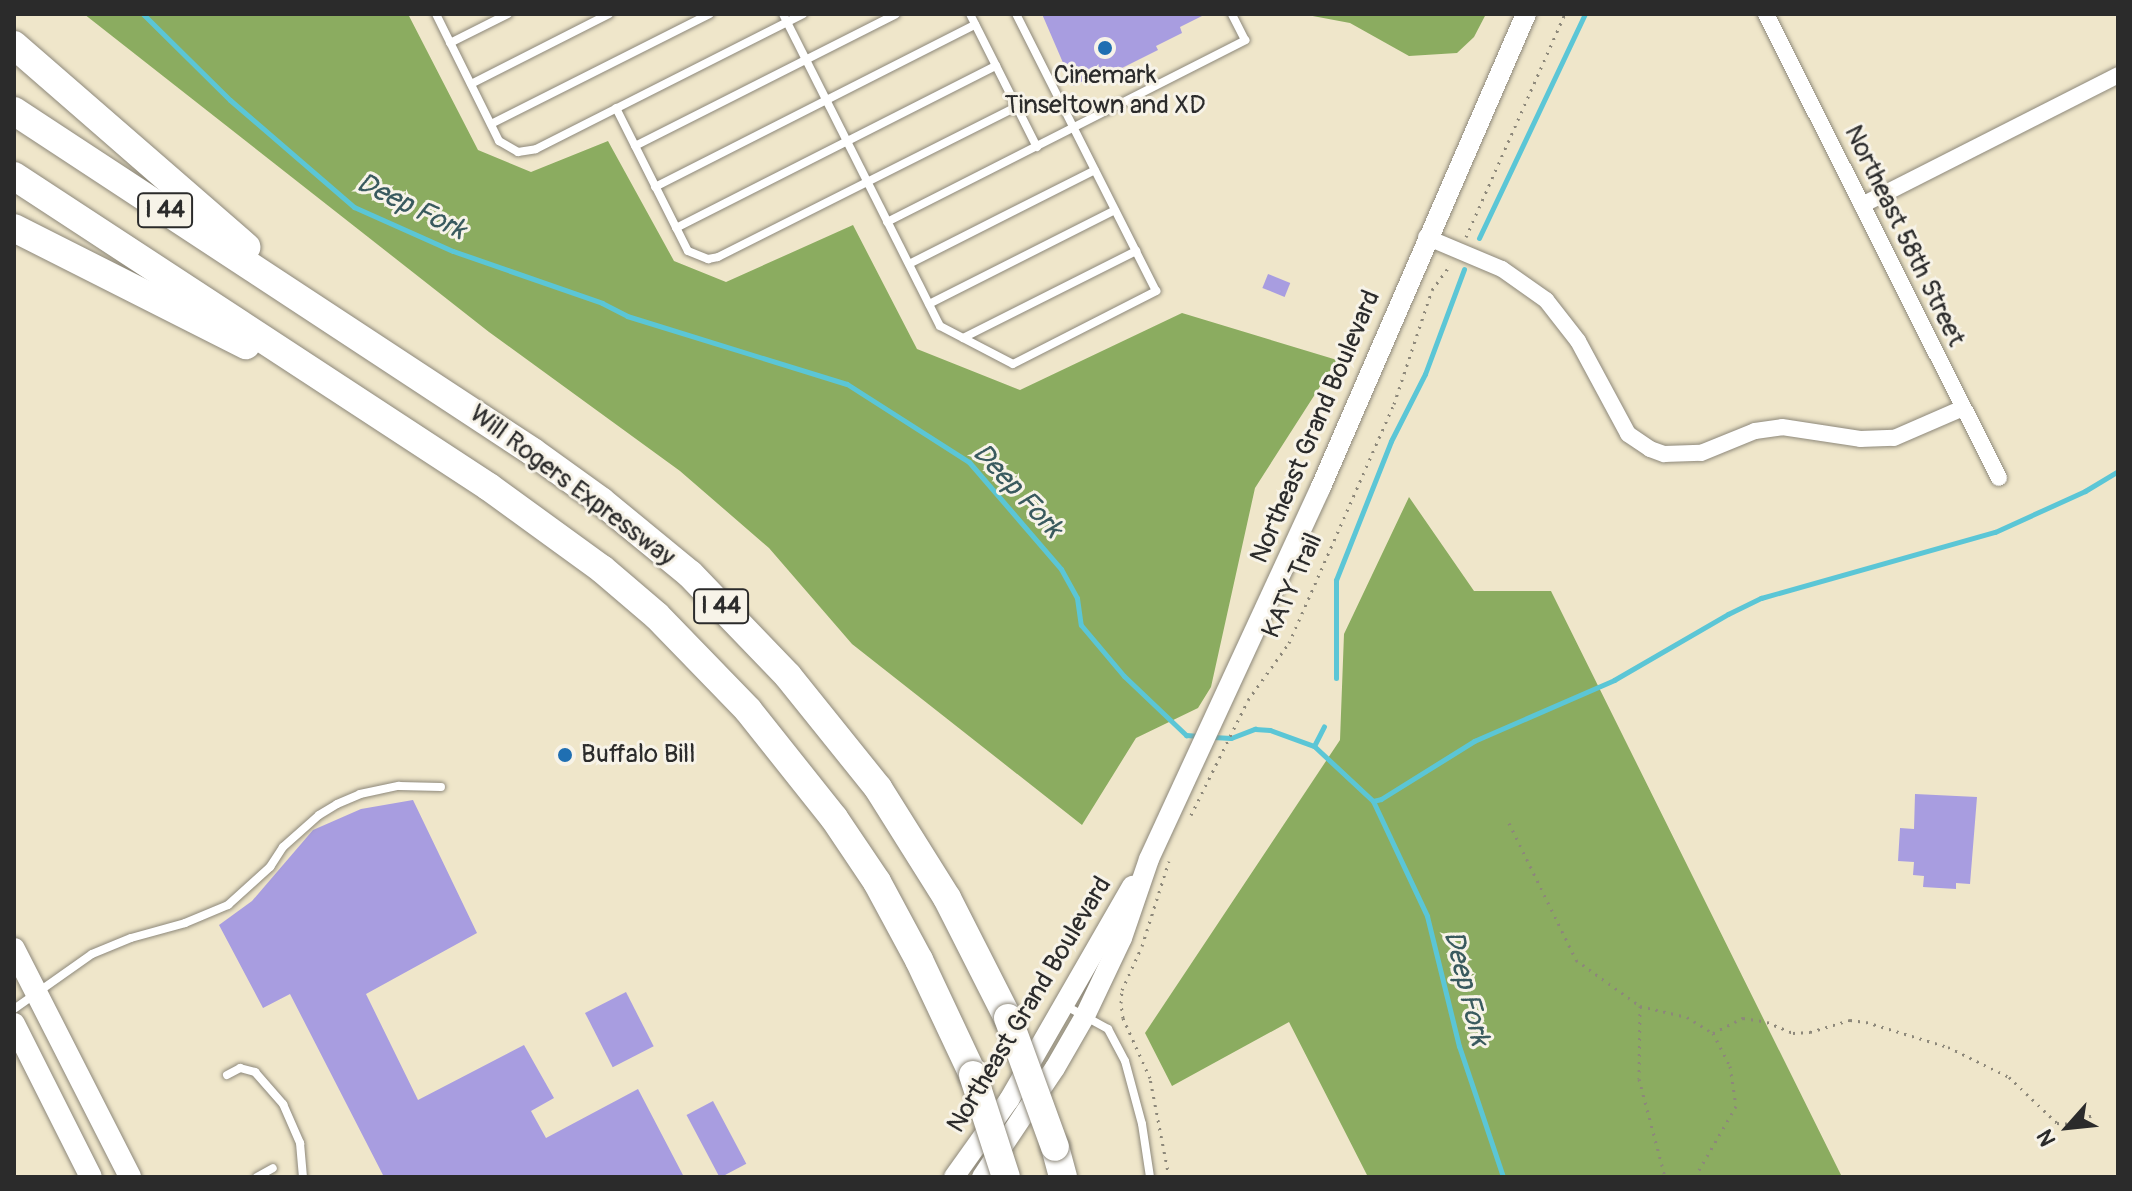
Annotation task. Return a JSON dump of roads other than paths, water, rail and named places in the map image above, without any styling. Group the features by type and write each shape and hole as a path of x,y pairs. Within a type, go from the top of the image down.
{"highway":[{"path":"14,45 136,148 315,309"},
{"name":"Will Rogers Expressway","path":"14,111 601,501 681,566 741,626 833,729 878,788 947,898 1008,1018 1063,1177"},
{"name":"Will Rogers Expressway","path":"14,176 501,495 602,569 657,616 748,710 807,782 877,882 919,960 973,1075 1006,1177"},
{"path":"14,228 358,401"}],"main road":[{"path":"14,949 130,1177"},
{"path":"14,1024 91,1177"}],"street":[{"name":"Northeast Grand Boulevard","path":"982,1177 1018,1127 1085,1016 1122,938 1149,859 1320,489 1426,237 1526,14"},
{"name":"Northeast 58th Street","path":"1766,14 1999,478"},
{"path":"1862,205 2118,75"},
{"path":"1426,237 1502,269 1546,300 1578,341 1628,434 1664,454 1701,453 1755,431 1782,427 1860,439 1894,438 1963,408"},
{"name":"Northeast Grand Boulevard","path":"954,1177 1009,1100 1065,1005 1103,929 1149,859"}],"lane":[{"path":"436,14 499,141 518,152 528,152 785,18 803,14"},
{"path":"450,43 508,14"},
{"path":"471,84 609,14"},
{"path":"491,124 710,14"},
{"path":"635,146 896,14"},
{"path":"970,14 1037,147"},
{"path":"785,18 940,326 1013,364 1156,291 1016,14"},
{"path":"887,222 1245,40 1232,14"},
{"path":"655,187 975,25"},
{"path":"676,228 996,66"},
{"path":"616,108 688,251 708,259 718,257 1016,107"},
{"path":"909,264 1095,170"},
{"path":"929,304 1115,210"},
{"path":"963,338 1136,251"},
{"path":"14,1009 111,945 185,923 228,905 270,867 283,847 319,815 337,804 360,794 399,786 441,787"},
{"path":"1065,1005 1108,1029 1125,1061 1142,1124 1150,1177"},
{"path":"227,1075 245,1068 255,1072 276,1095 300,1143 303,1177"},
{"path":"257,1177 273,1168"}],"waterway":[{"name":"Deep Fork","path":"143,14 230,100 354,207 453,251 602,303 627,316 847,384 969,462 1061,569 1077,598 1081,625 1124,676 1186,735 1199,736"},
{"path":"1479,238 1585,14"},
{"path":"1336,678 1336,580 1391,441 1425,374 1464,269"},
{"path":"1373,801 1474,741 1614,680 1761,598 1995,532 2085,491 2118,471"},
{"path":"1314,746 1324,726"},
{"name":"Deep Fork","path":"1213,737 1231,738 1255,729 1270,730 1314,746 1373,801 1427,916 1459,1046 1503,1177"}],"place":[{"name":"Cinemark Tinseltown and XD","path":"1105,48"},
{"name":"Buffalo Bill","path":"565,755"}]}
